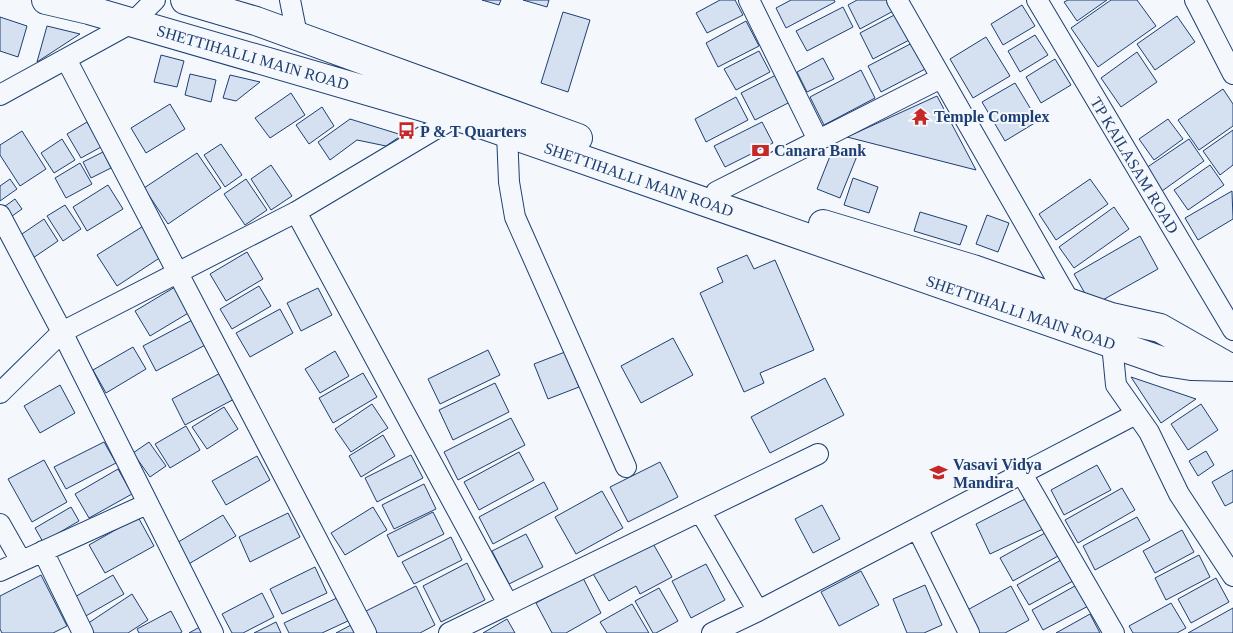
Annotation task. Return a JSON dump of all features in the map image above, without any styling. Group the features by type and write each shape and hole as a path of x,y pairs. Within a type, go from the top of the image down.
{"main road":[{"name":"SHETTIHALLI MAIN ROAD","path":"46,0 568,134 716,192 973,269 1069,316 1112,344 1165,362 1191,366 1230,367"},
{"name":"SHETTIHALLI MAIN ROAD","path":"185,0 256,20 297,36 468,109 507,132 1069,316 1112,316 1160,328 1230,367"}],"street":[{"path":"0,95 133,22 155,0"},
{"path":"290,0 297,36"},
{"path":"749,0 818,140"},
{"path":"897,0 1069,316"},
{"name":"TP KAILASAM ROAD","path":"1037,0 1233,330"},
{"path":"1195,0 1232,70"},
{"path":"66,59 366,633"},
{"path":"716,192 941,78"},
{"path":"0,392 62,332 296,212 468,109"},
{"path":"507,132 509,182 515,217 626,467"},
{"path":"296,212 508,604"},
{"path":"0,215 62,332 213,633"},
{"path":"1112,344 1116,385 1149,432 1179,494 1233,576"},
{"path":"712,633 752,621 917,528 1136,414"},
{"path":"449,633 818,454"},
{"path":"1022,474 1114,633"},
{"path":"0,571 147,504"},
{"path":"700,511 752,621"},
{"path":"0,524 21,561"},
{"path":"917,528 964,631"},
{"path":"43,551 83,633"}],"building":[{"path":"482,0 501,0 499,5"},
{"path":"523,0 549,0 547,7"},
{"path":"720,0 735,0 743,15 707,33 696,13"},
{"path":"791,0 834,0 835,2 786,28 776,8"},
{"path":"857,0 892,0 897,9 860,29 848,5"},
{"path":"1068,0 1107,0 1077,21 1064,2"},
{"path":"1111,0 1137,0 1156,26 1098,67 1071,28"},
{"path":"1022,5 1035,26 1003,45 991,24"},
{"path":"843,7 853,27 807,51 796,31"},
{"path":"563,12 590,20 568,92 541,83"},
{"path":"900,12 913,38 873,59 860,33"},
{"path":"1177,16 1195,42 1155,70 1137,44"},
{"path":"0,17 27,26 18,57 0,51"},
{"path":"746,21 759,46 718,67 706,43"},
{"path":"47,26 80,34 37,62"},
{"path":"1035,35 1048,55 1020,72 1008,51"},
{"path":"986,37 1010,76 973,98 950,59"},
{"path":"916,41 929,67 881,92 868,66"},
{"path":"759,51 770,72 736,90 724,69"},
{"path":"1137,52 1157,82 1121,107 1101,78"},
{"path":"161,55 184,61 177,87 154,82"},
{"path":"823,58 834,79 807,92 797,72"},
{"path":"1055,59 1071,85 1041,103 1026,77"},
{"path":"861,70 875,98 824,125 810,97"},
{"path":"190,74 216,80 211,102 185,95"},
{"path":"778,74 792,101 755,120 741,93"},
{"path":"230,75 260,82 236,101 223,98"},
{"path":"1015,83 1038,121 1005,141 982,102"},
{"path":"1223,89 1233,104 1233,126 1199,150 1178,120"},
{"path":"291,93 305,115 270,138 255,118"},
{"name":"Temple Complex","path":"937,96 976,170 847,137"},
{"path":"736,97 748,120 706,142 695,119"},
{"path":"170,104 185,129 146,153 131,128"},
{"path":"322,107 334,126 309,144 296,125"},
{"path":"350,119 402,135 386,146 357,140 330,160 318,142"},
{"path":"1168,119 1183,139 1154,160 1139,139"},
{"path":"87,122 101,147 81,158 67,134"},
{"path":"762,122 773,143 725,167 714,146"},
{"path":"1233,130 1233,165 1220,175 1203,151"},
{"path":"22,131 46,169 20,186 0,155 0,145"},
{"path":"62,139 75,160 54,173 41,153"},
{"path":"1189,139 1204,161 1162,191 1146,168"},
{"path":"221,144 242,175 225,187 204,155"},
{"path":"834,146 857,156 840,198 817,189"},
{"path":"103,152 111,168 91,178 83,162"},
{"path":"197,153 221,188 168,224 144,188"},
{"path":"80,163 92,184 66,198 55,178"},
{"path":"271,165 292,196 271,210 251,179"},
{"path":"1210,165 1224,185 1188,210 1174,190"},
{"path":"853,178 878,187 869,213 844,205"},
{"path":"10,179 17,189 0,201 0,186"},
{"path":"246,179 267,210 245,225 224,194"},
{"path":"1090,179 1108,204 1056,240 1039,214"},
{"path":"108,185 123,209 87,231 73,207"},
{"path":"1232,191 1233,219 1198,240 1185,218"},
{"path":"15,199 22,209 8,219 1,209"},
{"path":"65,205 81,229 63,241 47,216"},
{"path":"1114,207 1129,229 1074,268 1059,247"},
{"path":"920,212 967,226 960,245 914,231"},
{"path":"987,215 1009,223 998,252 976,244"},
{"path":"44,219 58,241 33,258 19,236"},
{"path":"145,225 164,255 117,286 97,255"},
{"path":"1140,236 1158,269 1092,306 1074,274"},
{"path":"247,252 263,279 226,301 210,274"},
{"path":"747,255 754,269 775,260 814,350 760,373 764,383 744,392 700,293 723,282 717,268"},
{"path":"259,286 271,306 232,329 220,309"},
{"path":"175,287 190,312 150,336 135,311"},
{"path":"318,288 332,315 301,331 287,303"},
{"path":"280,309 293,333 250,357 236,333"},
{"path":"198,317 211,342 156,371 143,346"},
{"path":"673,338 693,375 641,403 621,366"},
{"path":"133,347 146,369 106,393 93,370"},
{"path":"488,350 500,375 440,404 428,379"},
{"path":"335,351 349,376 320,393 305,369"},
{"path":"565,352 579,387 548,399 534,364"},
{"path":"226,370 240,396 185,425 172,399"},
{"path":"363,373 377,397 333,423 319,398"},
{"path":"1131,377 1196,399 1161,423"},
{"path":"825,378 844,415 770,453 751,417"},
{"path":"495,383 509,412 453,440 439,410"},
{"path":"60,385 75,413 40,433 24,406"},
{"path":"372,404 388,428 351,452 335,429"},
{"path":"1201,404 1218,430 1188,450 1171,424"},
{"path":"224,407 238,429 207,449 192,427"},
{"path":"511,418 525,445 458,480 444,452"},
{"path":"186,426 200,450 170,468 155,444"},
{"path":"383,435 395,456 361,477 349,456"},
{"path":"104,442 116,463 66,489 54,467"},
{"path":"149,442 166,466 150,477 133,453"},
{"path":"1206,451 1214,465 1198,476 1189,461"},
{"path":"519,452 534,480 479,510 464,482"},
{"path":"411,455 423,478 377,502 365,478"},
{"path":"257,456 270,480 226,505 212,481"},
{"path":"44,460 67,502 32,522 8,479"},
{"path":"660,462 678,497 628,522 610,487"},
{"path":"1097,465 1111,490 1064,515 1051,490"},
{"path":"118,469 132,494 89,518 75,494"},
{"path":"1233,470 1233,502 1225,506 1212,482"},
{"path":"544,482 558,509 493,544 479,517"},
{"path":"424,484 436,509 394,529 382,505"},
{"path":"1122,488 1135,510 1078,543 1065,520"},
{"path":"602,491 623,528 576,554 555,517"},
{"path":"1027,498 1043,529 990,554 976,524"},
{"path":"822,505 840,539 813,553 795,519"},
{"path":"71,507 79,521 43,542 35,528"},
{"path":"373,507 387,530 345,555 331,533"},
{"path":"433,512 444,534 398,557 387,535"},
{"path":"288,513 300,537 250,562 239,537"},
{"path":"223,515 236,536 187,565 175,544"},
{"path":"138,517 154,546 105,573 89,545"},
{"path":"1137,517 1150,540 1095,570 1083,546"},
{"path":"1182,530 1194,552 1155,573 1143,551"},
{"path":"1045,533 1058,556 1013,581 1000,558"},
{"path":"526,534 543,567 509,584 492,551"},
{"path":"451,537 462,560 414,584 402,562"},
{"path":"651,540 672,577 640,594 636,586 609,601 592,572"},
{"path":"1199,555 1210,577 1166,600 1155,578"},
{"path":"1061,560 1073,581 1029,605 1017,585"},
{"path":"467,563 485,600 441,622 423,586"},
{"path":"706,564 725,600 691,618 672,581"},
{"path":"315,567 327,593 282,614 270,589"},
{"path":"861,571 879,605 839,626 821,592"},
{"path":"41,575 67,626 53,633 2,633 0,629 0,596"},
{"path":"113,575 124,594 84,617 73,598"},
{"path":"583,578 601,613 566,633 552,633 536,603"},
{"path":"1216,578 1229,602 1191,623 1178,599"},
{"path":"1082,582 1094,603 1043,630 1032,610"},
{"path":"925,585 942,625 924,633 907,633 893,599"},
{"path":"416,586 435,625 420,633 377,633 366,611"},
{"path":"1011,586 1029,620 1005,633 973,633 962,613"},
{"path":"659,588 678,621 653,633 635,601"},
{"path":"262,593 274,617 243,633 232,633 222,614"},
{"path":"132,594 148,620 128,633 93,633 87,624"},
{"path":"339,597 350,620 322,633 289,633 284,623"},
{"path":"1171,603 1186,628 1177,633 1133,633 1129,626"},
{"path":"632,604 649,633 607,633 600,622"},
{"path":"1233,608 1233,633 1188,633"},
{"path":"171,611 182,632 139,633 137,629"},
{"path":"1090,614 1100,633 1056,633"},
{"path":"507,619 515,633 483,633"},
{"path":"276,622 281,633 254,633"},
{"path":"205,624 210,633 189,633"},
{"path":"351,625 355,633 336,633"}],"place":[{"name":"Temple Complex","path":"920,116"},
{"name":"P & T Quarters","path":"406,131"},
{"name":"Canara Bank","path":"760,150"},
{"name":"Vasavi Vidya Mandira","path":"939,473"}]}
